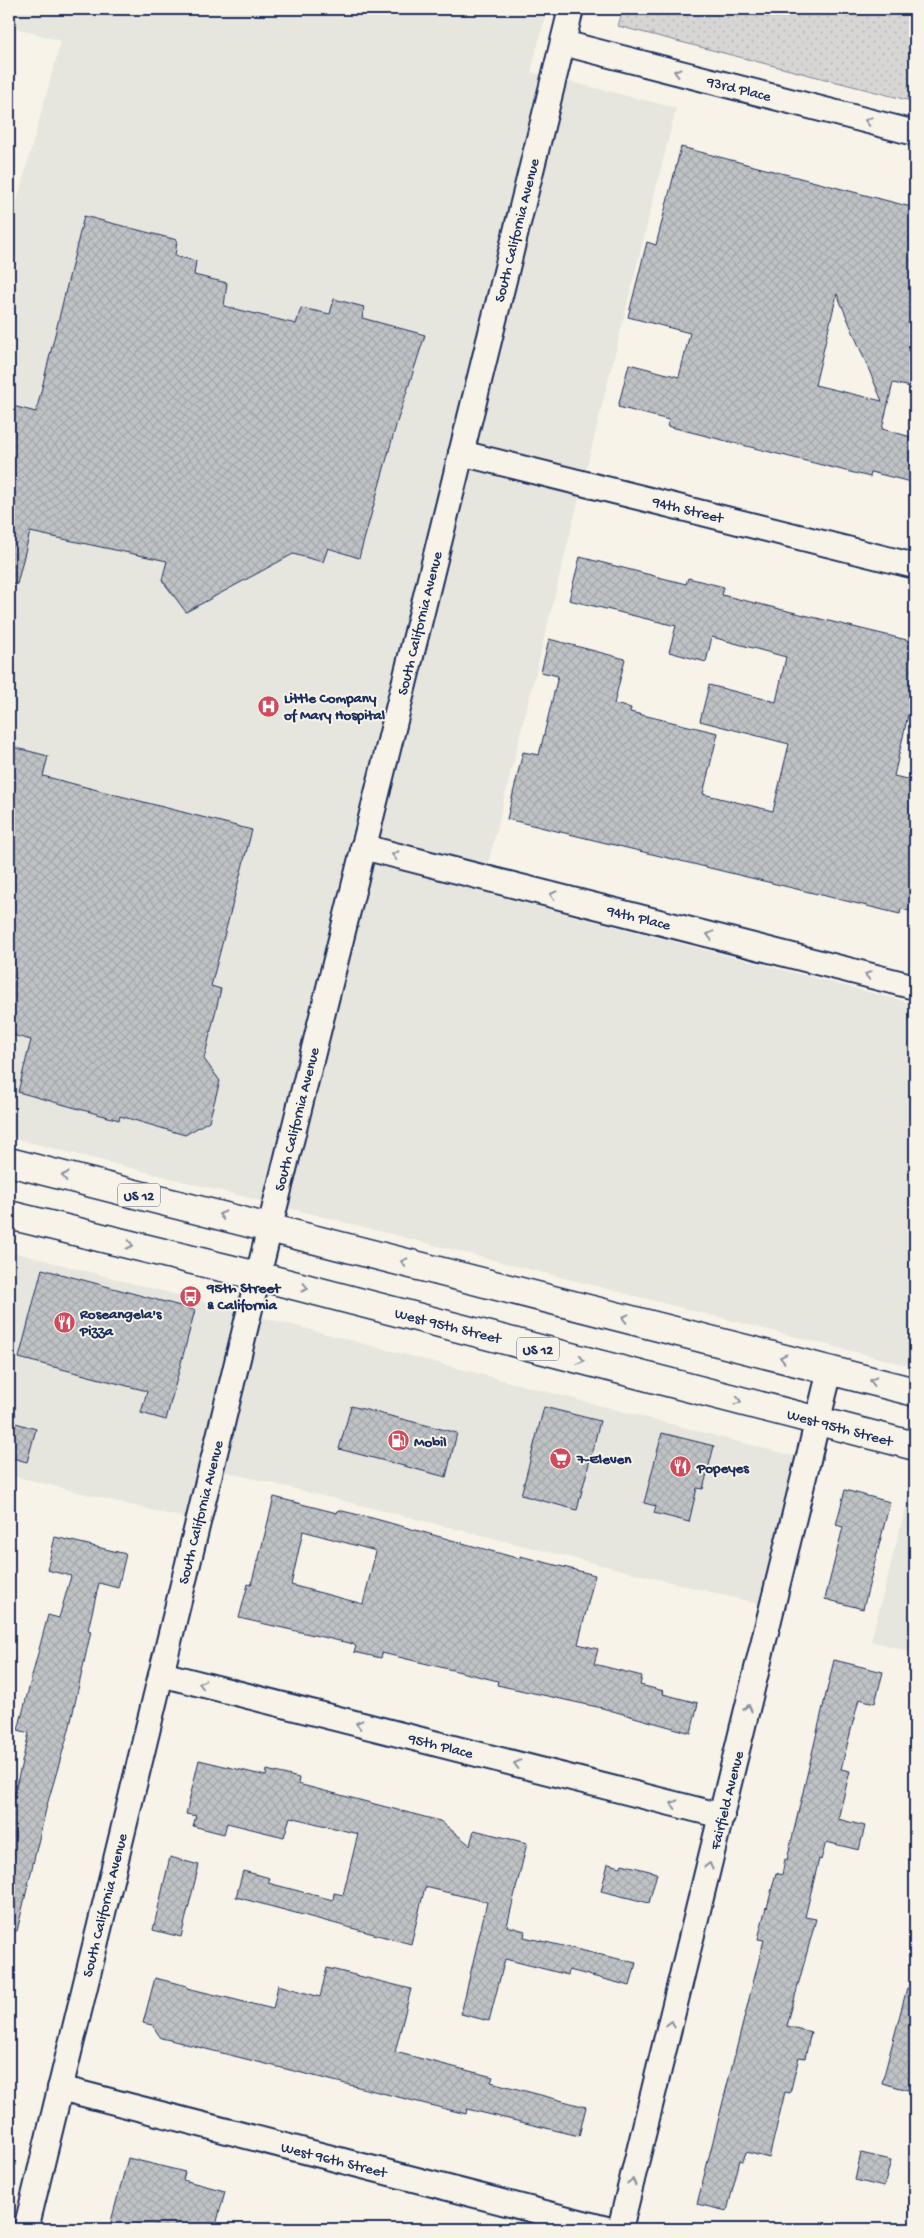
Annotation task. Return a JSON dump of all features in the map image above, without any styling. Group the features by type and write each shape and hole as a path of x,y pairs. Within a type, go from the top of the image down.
{"main road":[{"name":"US 12","path":"9,1162 915,1392"},
{"name":"West 95th Street","path":"9,1215 258,1276 915,1446"}],"street":[{"name":"South California Avenue","path":"26,2229 270,1227 571,9"},
{"name":"93rd Place","path":"562,43 915,133"},
{"name":"94th Street","path":"461,453 915,566"},
{"name":"94th Place","path":"364,847 915,986"},
{"name":"Fairfield Avenue","path":"620,2229 830,1370"},
{"name":"95th Place","path":"161,1674 722,1816"},
{"name":"West 96th Street","path":"60,2088 607,2229"}],"shaded area":[{"name":"Little Company of Mary Hospital","path":"9,9 547,9 531,72 676,108 481,892 915,1004 915,1367 9,1137 9,230 61,41 9,26"},
{"path":"623,9 915,9 915,102 618,26"},
{"path":"9,1251 812,1461 779,1609 219,1470 204,1523 9,1475"},
{"path":"911,1487 915,1488 915,1653 871,1641"}],"building":[{"path":"681,147 915,208 915,388 893,383 882,429 915,438 915,483 871,472 870,477 667,426 669,420 618,407 629,364 679,377 690,333 628,317 647,242 656,245","holes":["837,294 882,401 815,385"]},
{"path":"84,216 177,240 175,256 196,261 194,275 227,283 224,306 296,324 301,308 330,314 334,299 364,307 362,318 425,335 397,422 359,558 328,548 323,562 293,554 186,612 162,580 167,561 30,532 17,584 9,583 9,405 36,412"},
{"path":"580,557 686,584 688,578 724,587 722,595 915,642 915,717 908,715 894,776 915,781 915,912 901,909 900,914 507,819 523,752 539,755 558,676 541,672 549,639 625,659 614,704 631,708 630,712 718,733 703,794 773,811 789,744 700,721 709,685 776,702 786,657 712,637 706,662 669,652 676,626 569,600"},
{"path":"9,746 48,756 43,776 252,830 211,986 221,989 204,1059 220,1081 209,1121 185,1135 120,1116 119,1120 18,1092 31,1040 9,1034"},
{"path":"42,1269 195,1310 166,1420 141,1413 147,1391 19,1358"},
{"name":"Mobil","path":"351,1406 457,1433 446,1477 339,1449"},
{"name":"7-Eleven","path":"544,1407 600,1421 577,1510 521,1495"},
{"path":"9,1421 36,1429 27,1462 9,1457"},
{"name":"Popeyes","path":"662,1433 714,1446 703,1489 697,1488 689,1522 654,1513 656,1506 644,1503"},
{"path":"845,1490 890,1502 863,1609 825,1599 843,1527 836,1525"},
{"path":"274,1497 337,1513 338,1510 372,1518 520,1559 520,1556 595,1575 578,1644 598,1649 594,1664 642,1676 640,1685 664,1691 663,1694 698,1703 691,1733 602,1708 497,1685 498,1681 382,1653 381,1658 354,1652 356,1647 353,1644 239,1618 248,1584 251,1585","holes":["303,1531 376,1551 363,1604 291,1585"]},
{"path":"55,1537 126,1554 118,1588 99,1583 88,1630 91,1631 69,1730 47,1805 17,1931 9,1930 9,1816 29,1733 18,1730 48,1615 59,1618 71,1576 47,1570"},
{"path":"834,1660 883,1672 875,1703 859,1699 841,1769 850,1771 838,1819 865,1826 859,1850 826,1842 821,1860 819,1859 805,1917 816,1919 787,2026 811,2032 805,2058 799,2057 790,2093 785,2092 769,2158 746,2152 743,2161 740,2160 727,2211 697,2204 764,1940 758,1939 766,1907 776,1873 782,1875 785,1859 787,1860"},
{"path":"199,1760 266,1776 267,1770 299,1778 298,1784 440,1821 470,1845 474,1830 527,1843 507,1926 525,1931 524,1937 636,1963 630,1986 569,1970 568,1975 505,1959 489,2021 461,2014 487,1902 425,1887 411,1944 236,1897 243,1871 270,1878 268,1883 333,1900 334,1893 343,1895 358,1834 290,1817 284,1837 227,1823 224,1834 193,1826 196,1816 186,1814"},
{"path":"170,1857 199,1865 181,1937 153,1930"},
{"path":"608,1864 621,1867 622,1864 657,1873 649,1903 601,1891"},
{"path":"327,1968 411,1989 395,2052 493,2077 491,2082 586,2107 579,2136 467,2109 466,2114 161,2038 152,2025 143,2023 155,1978 187,1986 187,1988 273,2009 278,1985 320,1997"},
{"path":"907,1988 915,1989 915,2061 908,2090 882,2083"},
{"path":"861,2153 891,2160 884,2187 855,2180"},
{"path":"128,2158 185,2172 183,2180 225,2191 215,2229 109,2229"}],"place":[{"name":"Little Company of Mary Hospital","path":"268,706"},
{"name":"95th Street & California","path":"191,1296"},
{"name":"Roseangela's Pizza","path":"64,1322"},
{"name":"Mobil","path":"398,1441"},
{"name":"7-Eleven","path":"561,1458"},
{"name":"Popeyes","path":"681,1467"}]}
